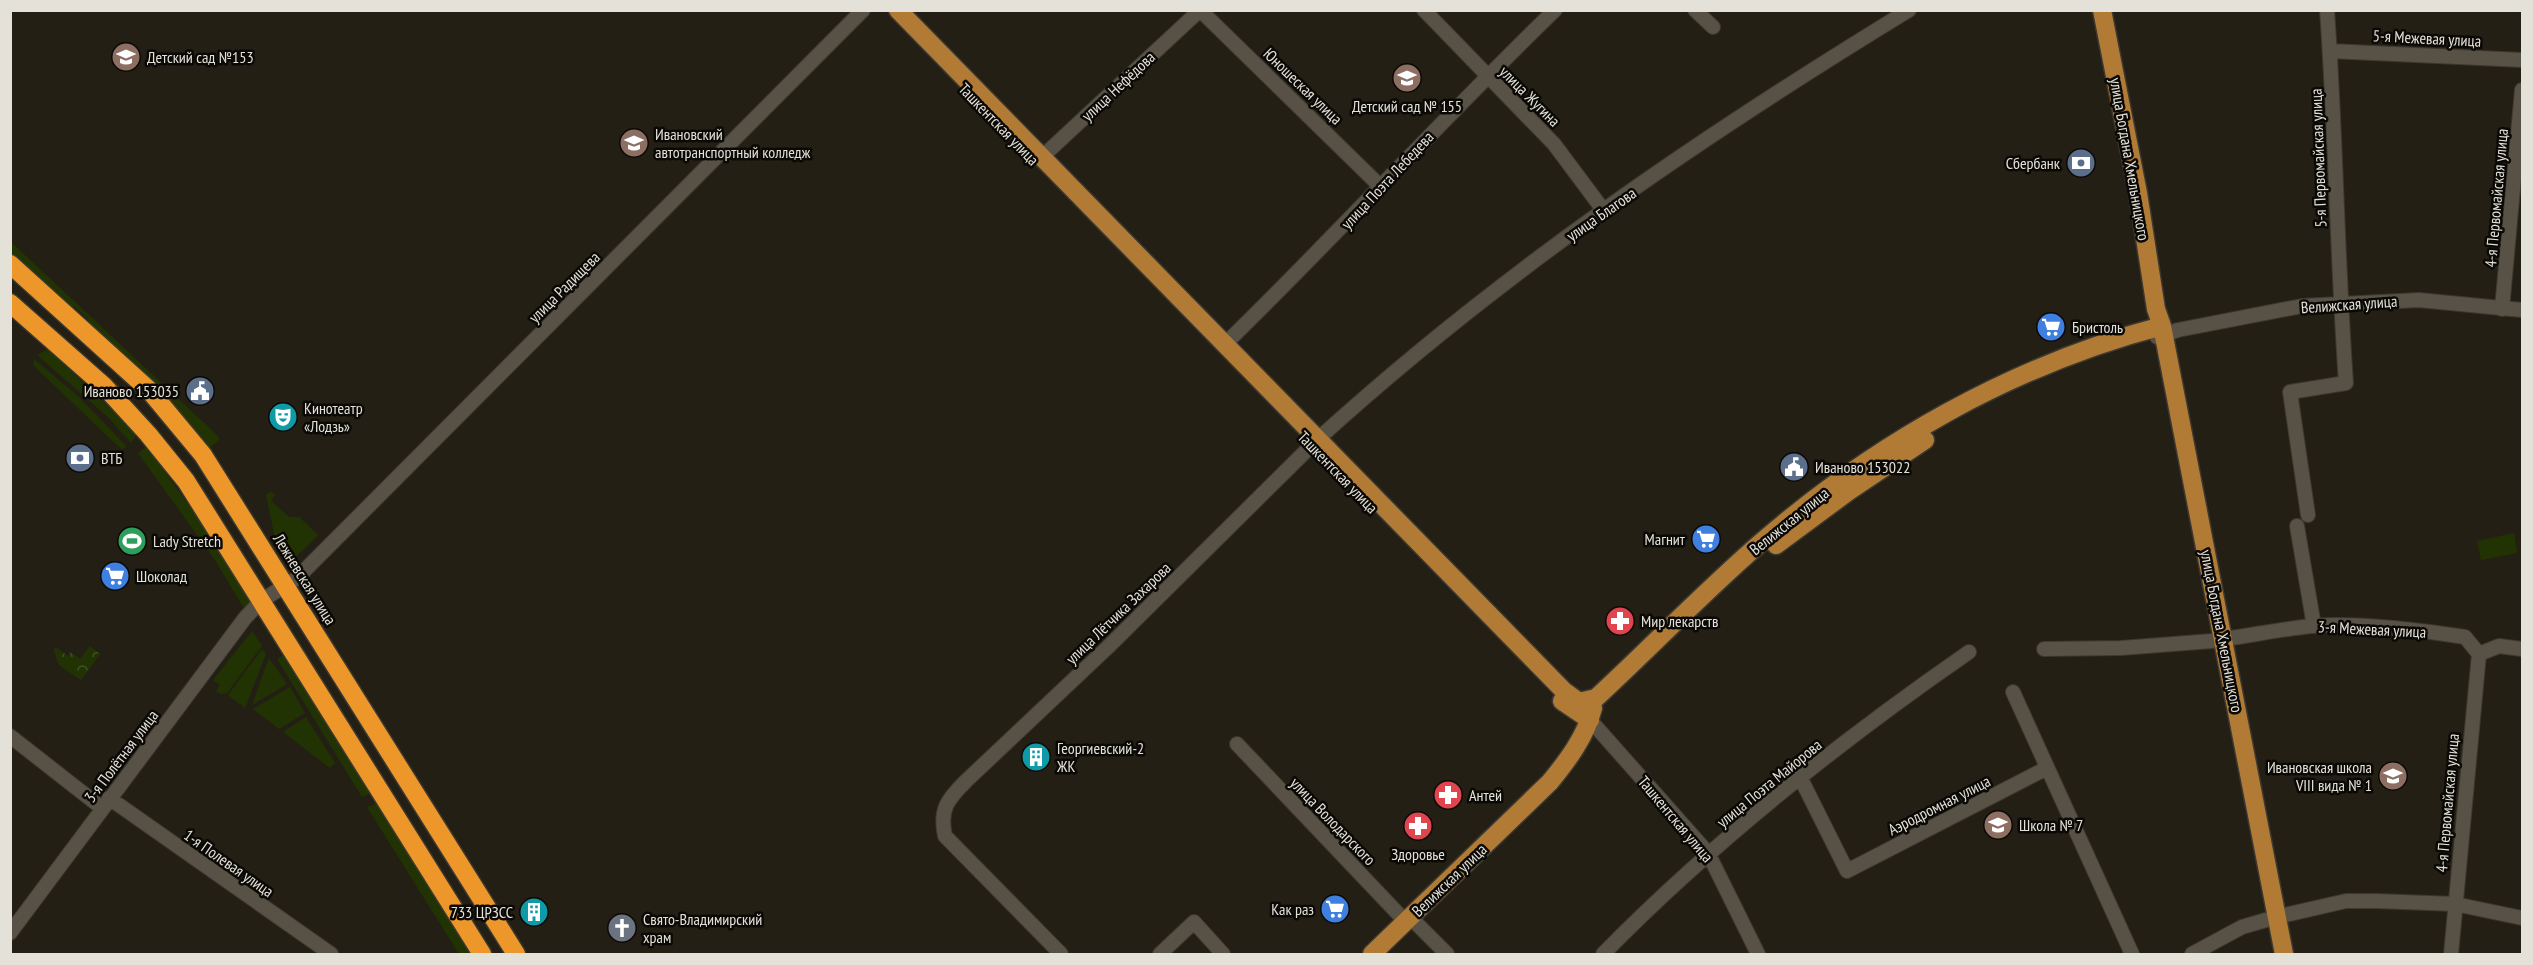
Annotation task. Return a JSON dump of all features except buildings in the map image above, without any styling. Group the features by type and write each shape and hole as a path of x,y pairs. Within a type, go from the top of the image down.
{"highway":[{"name":"Лежневская улица","path":"10,264 124,367 178,424 203,455 516,954"},
{"path":"10,303 104,386 148,434 186,481 482,954"}],"main road":[{"name":"Ташкентская улица","path":"887,10 1083,204 1571,703 1596,709"},
{"name":"Ташкентская улица","path":"898,10 1039,160"},
{"name":"улица Богдана Хмельницкого","path":"2102,10 2138,193 2218,640 2271,918 2273,954"},
{"name":"Велижская улица","path":"1372,954 1550,782 1570,757 1596,709 1758,545 1850,473 1942,416 2014,377 2102,343 2162,328"},
{"name":"улица Богдана Хмельницкого","path":"2271,918 2284,954"}],"street":[{"name":"улица Радищева","path":"261,601 297,578 863,10"},
{"name":"улица Нефёдова","path":"1039,160 1200,10"},
{"name":"Юношеская улица","path":"1200,10 1381,187"},
{"name":"улица Жугина","path":"1424,10 1554,144 1604,211"},
{"name":"улица Поэта Лебедева","path":"1222,347 1554,10"},
{"path":"1695,10 1713,27"},
{"name":"улица Благова","path":"1315,442 1440,333 1516,274 1774,94 1909,10"},
{"name":"5-я Первомайская улица","path":"2308,515 2290,392 2346,383 2339,304 2334,102 2327,10"},
{"name":"5-я Межевая улица","path":"2330,51 2523,60"},
{"name":"4-я Первомайская улица","path":"2502,309 2523,90"},
{"name":"Велижская улица","path":"2162,328 2302,306 2419,300 2523,310"},
{"name":"улица Лётчика Захарова","path":"1061,954 945,836 942,821 946,804 966,781 1108,647 1315,442"},
{"path":"2297,526 2314,626"},
{"name":"3-я Полётная улица","path":"10,933 245,618 261,601"},
{"name":"3-я Межевая улица","path":"2218,640 2314,626 2428,631 2465,637 2479,654"},
{"path":"2044,649 2121,648 2218,640"},
{"path":"2479,654 2499,646 2523,649"},
{"name":"улица Поэта Майорова","path":"1603,954 1708,853 1895,703 1969,652"},
{"name":"4-я Первомайская улица","path":"2451,954 2479,654"},
{"path":"2013,692 2132,954"},
{"name":"Ташкентская улица","path":"1596,709 1708,853 1758,954"},
{"name":"1-я Полевая улица","path":"10,736 331,954"},
{"name":"улица Володарского","path":"1237,744 1408,920 1447,954"},
{"name":"Аэродромная улица","path":"1801,779 1847,871 2047,768"},
{"path":"2192,954 2242,927 2346,901 2455,904 2523,918"},
{"path":"1160,954 1194,922 1223,954"}],"green space":[{"path":"11,242 220,439 207,450 87,325 88,319 74,306 70,310 11,257"},
{"path":"48,349 137,434 131,443 108,417 37,355"},
{"path":"34,359 79,397 127,447 121,449 33,365"},
{"path":"147,446 215,543 251,602 245,610 215,560 138,453"},
{"path":"270,492 275,494 271,501 289,517 299,517 318,535 292,561 276,543 266,495"},
{"path":"2514,533 2517,553 2481,560 2477,541"},
{"path":"252,631 262,646 227,693 220,694 216,691 220,685 213,680"},
{"path":"90,646 100,654 81,680 59,665 54,650 56,647 68,656 71,652 80,659"},
{"path":"262,649 266,654 245,708 228,695"},
{"path":"285,654 370,790 369,794 362,797 277,659"},
{"path":"269,658 287,684 252,705"},
{"path":"290,687 305,713 279,729 253,709"},
{"path":"306,717 335,763 330,768 283,732"},
{"path":"375,804 379,806 470,954 459,954 367,807"}],"place":[{"name":"Детский сад №153","path":"126,57"},
{"name":"Детский сад № 155","path":"1407,78"},
{"name":"Ивановский автотранспортный колледж","path":"634,143"},
{"name":"Сбербанк","path":"2081,163"},
{"name":"Бристоль","path":"2051,327"},
{"name":"Иваново 153035","path":"200,391"},
{"name":"Кинотеатр «Лодзь»","path":"283,417"},
{"name":"ВТБ","path":"80,458"},
{"name":"Иваново 153022","path":"1794,467"},
{"name":"Магнит","path":"1706,539"},
{"name":"Lady Stretch","path":"132,541"},
{"name":"Шоколад","path":"115,576"},
{"name":"Мир лекарств","path":"1620,621"},
{"name":"Георгиевский-2 ЖК","path":"1036,757"},
{"name":"Ивановская школа VIII вида № 1","path":"2393,776"},
{"name":"Антей","path":"1448,795"},
{"name":"Школа № 7","path":"1998,825"},
{"name":"Здоровье","path":"1418,826"},
{"name":"Как раз","path":"1335,909"},
{"name":"733 ЦРЗСС","path":"534,912"},
{"name":"Свято-Владимирский храм","path":"622,928"}]}
